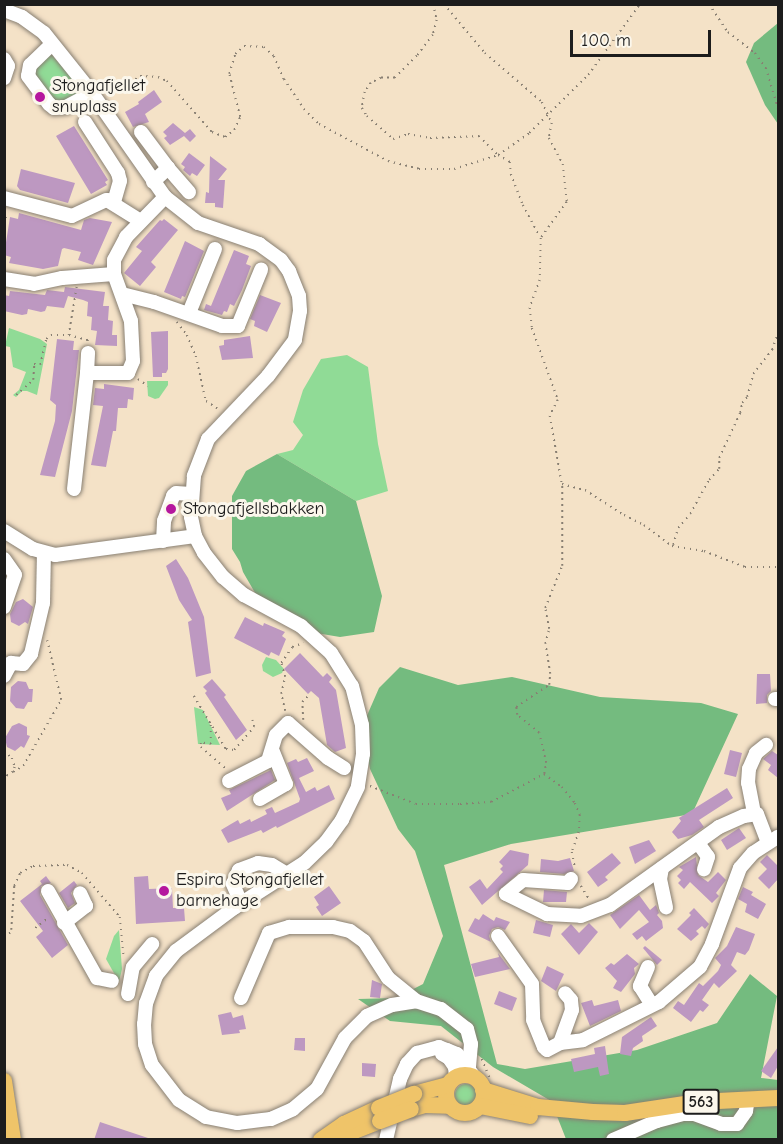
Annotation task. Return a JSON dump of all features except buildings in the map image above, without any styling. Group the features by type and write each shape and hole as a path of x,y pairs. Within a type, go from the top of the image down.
{"main road":[{"name":"563","path":"413,1102 449,1106 456,1112 465,1114 469,1079"},
{"name":"563","path":"321,1140 344,1124 413,1102 469,1079 516,1101 559,1110 625,1113 698,1102 778,1098"},
{"path":"449,1106 445,1096 469,1079"},
{"path":"4,1081 13,1140"},
{"name":"563","path":"330,1140 379,1114"}],"street":[{"path":"4,10 32,23 52,44 96,97 165,197 198,223 259,244 270,251 289,271 299,296 298,333 289,351 208,439 198,462 192,494 191,518 195,536 213,565 234,587 311,634 331,653 345,673 357,699 362,725 363,754 359,783 335,830 314,855 241,903 167,960 156,976 146,1003 144,1034 152,1065 171,1093 197,1112 217,1120 237,1123 258,1122 283,1115 303,1103 317,1089 345,1038 367,1016 392,1005 416,1001"},
{"path":"52,44 30,65 28,76 48,104 59,109 96,97"},
{"path":"4,59 8,66 4,78"},
{"path":"85,122 118,173 120,181 114,202"},
{"path":"141,132 189,192"},
{"path":"153,182 168,168"},
{"path":"87,373 131,371 134,356 133,330 114,274 114,260 120,244 139,220 165,197"},
{"path":"4,198 72,216 100,202 114,202 139,220"},
{"path":"189,313 215,249"},
{"path":"122,294 189,313 222,326 238,326 261,270"},
{"path":"4,279 34,284 62,278 114,274"},
{"path":"74,489 88,353"},
{"path":"163,541 164,521 173,496 176,493 192,494"},
{"path":"4,531 23,544 44,553 68,554 195,536"},
{"path":"4,676 8,660 20,665 30,658 44,603 44,553"},
{"path":"4,559 15,575 4,607"},
{"path":"233,779 264,764 273,751 276,735 288,723 328,758 344,768"},
{"path":"498,936 532,984 532,1020 547,1050 560,1043 591,1037 673,992 700,967 723,915 740,868 747,858 773,840 760,818 754,813 748,783 749,769 756,753 766,745"},
{"path":"260,799 286,784 273,751"},
{"path":"576,880 568,883 523,880 506,894 530,908 554,915 575,917 595,911 610,905 719,827 754,813"},
{"path":"704,839 708,857 704,869"},
{"path":"241,903 233,884 239,870 258,863 272,865 287,874"},
{"path":"662,868 660,879 666,907"},
{"path":"48,891 64,923 76,937 97,978 112,981"},
{"path":"64,923 86,906 80,893"},
{"path":"241,998 269,933 288,927 333,927 350,931 364,941 388,978 416,1001 441,1009 457,1021 463,1041 469,1079"},
{"path":"128,994 133,967 152,944"},
{"path":"648,967 640,986 652,1005"},
{"path":"560,1043 572,1010 571,1000 566,993"},
{"path":"386,1140 403,1070 412,1058 425,1051 438,1052 449,1058 469,1079"},
{"path":"613,1140 657,1120 684,1114 694,1114 721,1124 737,1124 746,1111 748,1099"}],"path":[{"path":"433,4 437,20 433,35 417,56 395,78 381,78 371,83 365,92 362,108 367,116 393,139 408,134 430,138 479,136 498,155 510,162 523,205 541,238 540,280 530,308 532,328 558,400 550,416 562,484 562,566 545,608 549,629 545,644 550,674 549,685 516,707 517,715 539,733 546,764 544,774"},
{"path":"444,4 485,53 542,102 552,123 549,138 563,164 567,202 541,238"},
{"path":"96,97 140,76 158,77 167,81 212,132 225,137 234,130 240,117 229,74 235,54 244,46 264,47 274,56 284,79 311,118 388,161 435,171 471,165 498,155 529,133 548,115 588,75 640,4"},
{"path":"709,4 728,32 755,53 766,68 778,108"},
{"path":"69,335 78,281"},
{"path":"169,307 168,312 187,335 196,356 206,401 223,413"},
{"path":"4,325 9,329"},
{"path":"672,546 678,528 690,514 709,480 718,469 719,458 740,413 742,403 747,397 753,374 758,365 770,354 778,332"},
{"path":"16,395 33,380 34,364 40,365 46,339 51,335 69,335 88,340 88,353"},
{"path":"137,371 136,378 148,386"},
{"path":"562,484 585,490 644,525 672,546 704,551 745,567 778,567"},
{"path":"4,778 23,766 58,707 62,695 46,640 39,627"},
{"path":"288,723 281,694 285,677 281,663 292,647 304,643"},
{"path":"304,735 302,702 310,694"},
{"path":"194,696 226,749 234,750 254,727 252,720"},
{"path":"212,724 211,744 201,743 201,747 233,779"},
{"path":"4,751 14,763 14,772"},
{"path":"359,783 416,804 460,804 491,802 544,774"},
{"path":"544,774 562,787 575,803 580,815 579,832 572,858 576,880 595,911"},
{"path":"4,934 9,934 11,930 14,886 20,873 33,866 72,866 92,882 120,917 126,970 131,974"},
{"path":"35,928 59,909"},
{"path":"469,1079 481,1056"}],"green space":[{"path":"778,23 778,124 765,105 746,62 754,43"},
{"path":"51,54 80,87 79,92 67,102 56,102 33,75 33,70"},
{"path":"9,328 40,339 47,344 37,395 22,391 16,397 13,395 19,390 26,372 13,367 10,347 5,346"},
{"path":"347,355 368,367 378,444 388,491 356,501 277,454 293,450 303,435 293,422 303,390 321,359"},
{"path":"147,381 168,381 168,385 159,398 155,399 148,396"},
{"path":"277,454 356,501 382,596 374,632 340,637 304,631 258,598 243,572 232,549 232,496 246,471"},
{"path":"266,657 276,660 284,669 282,673 273,677 263,671 262,665"},
{"path":"400,667 458,685 512,677 600,697 701,703 738,714 692,814 511,844 444,865 497,1064 525,1069 637,1050 717,1023 750,974 777,996 761,1078 778,1080 778,1139 566,1139 551,1101 493,1067 441,1026 390,1021 358,999 396,998 423,984 443,936 415,851 398,829 370,769 362,727 379,688"},
{"path":"194,707 203,710 220,745 198,744"},
{"path":"119,930 122,969 119,982 106,959 114,936"},
{"path":"466,1084 474,1087 477,1095 474,1103 466,1106 458,1103 455,1095 458,1087"}],"place":[{"name":"Stongafjellet snuplass","path":"40,97"},
{"name":"Stongafjellsbakken","path":"171,509"},
{"name":"Espira Stongafjellet barnehage","path":"164,891"}]}
